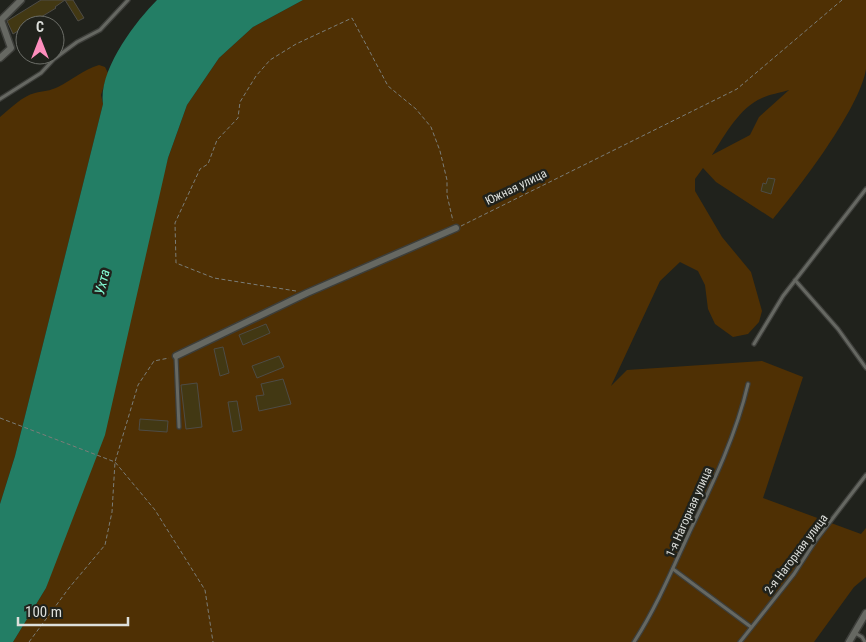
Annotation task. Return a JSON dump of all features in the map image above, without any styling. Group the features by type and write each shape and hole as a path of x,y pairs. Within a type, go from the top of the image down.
{"street":[{"path":"0,58 11,48 0,20 21,0"},
{"path":"176,356 307,293 456,228"},
{"path":"849,642 866,613"}],"lane":[{"path":"0,99 41,73 54,59 77,42 100,30 128,0"},
{"path":"754,344 783,296 866,189"},
{"path":"795,280 838,329 866,368"},
{"path":"176,356 178,361 179,427"},
{"name":"1-я Нагорная улица","path":"634,642 657,604 722,460 742,411 748,384"},
{"name":"2-я Нагорная улица","path":"740,642 794,574 816,540 866,476"},
{"path":"673,569 751,627"},
{"path":"854,633 862,637 865,642"}],"path":[{"name":"Южная улица","path":"456,228 737,89 842,0"},
{"path":"307,293 214,278 188,270 176,263 175,223 200,170 208,164 217,140 238,118 240,102 256,76 270,60 296,44 352,18 388,86 416,109 431,127 440,151 447,180 447,195 456,228"},
{"path":"29,642 69,588 105,545 112,512 115,462 138,385 154,361 176,356"},
{"path":"0,418 115,462 155,510 205,590 213,642"}],"shaded area":[{"path":"303,0 866,0 866,69 853,105 827,147 773,219 716,182 703,168 695,179 695,191 722,237 751,272 762,311 759,322 748,334 733,337 715,324 708,309 705,285 698,271 680,262 660,281 611,386 627,370 762,361 803,377 763,498 861,534 866,528 866,577 854,587 814,642 13,642 46,588 168,158 187,105 219,58 253,27","holes":["789,90 759,117 750,135 712,155 727,131 746,108 765,97"]},
{"path":"99,65 105,67 108,73 101,95 103,104 15,456 0,504 0,117 25,97 55,88"}],"water":[{"name":"Ухта","path":"157,0 303,0 253,27 219,58 187,105 168,158 105,435 46,588 13,642 0,642 0,504 15,456 103,104 106,77 112,62 129,34"}],"building":[{"path":"41,0 65,0 44,15 17,15"},
{"path":"65,0 73,0 84,18 78,21"},
{"path":"15,16 15,33 13,34 7,21"},
{"path":"768,178 775,179 771,194 761,191 763,183 766,184"},
{"path":"266,324 270,333 243,345 239,335"},
{"path":"223,347 229,373 220,376 214,349"},
{"path":"279,356 284,367 257,378 252,366"},
{"path":"283,379 291,404 259,411 256,396 264,395 261,384"},
{"path":"197,383 202,427 186,429 181,385"},
{"path":"237,401 242,430 233,432 228,402"},
{"path":"140,419 168,421 167,432 139,430"}]}
